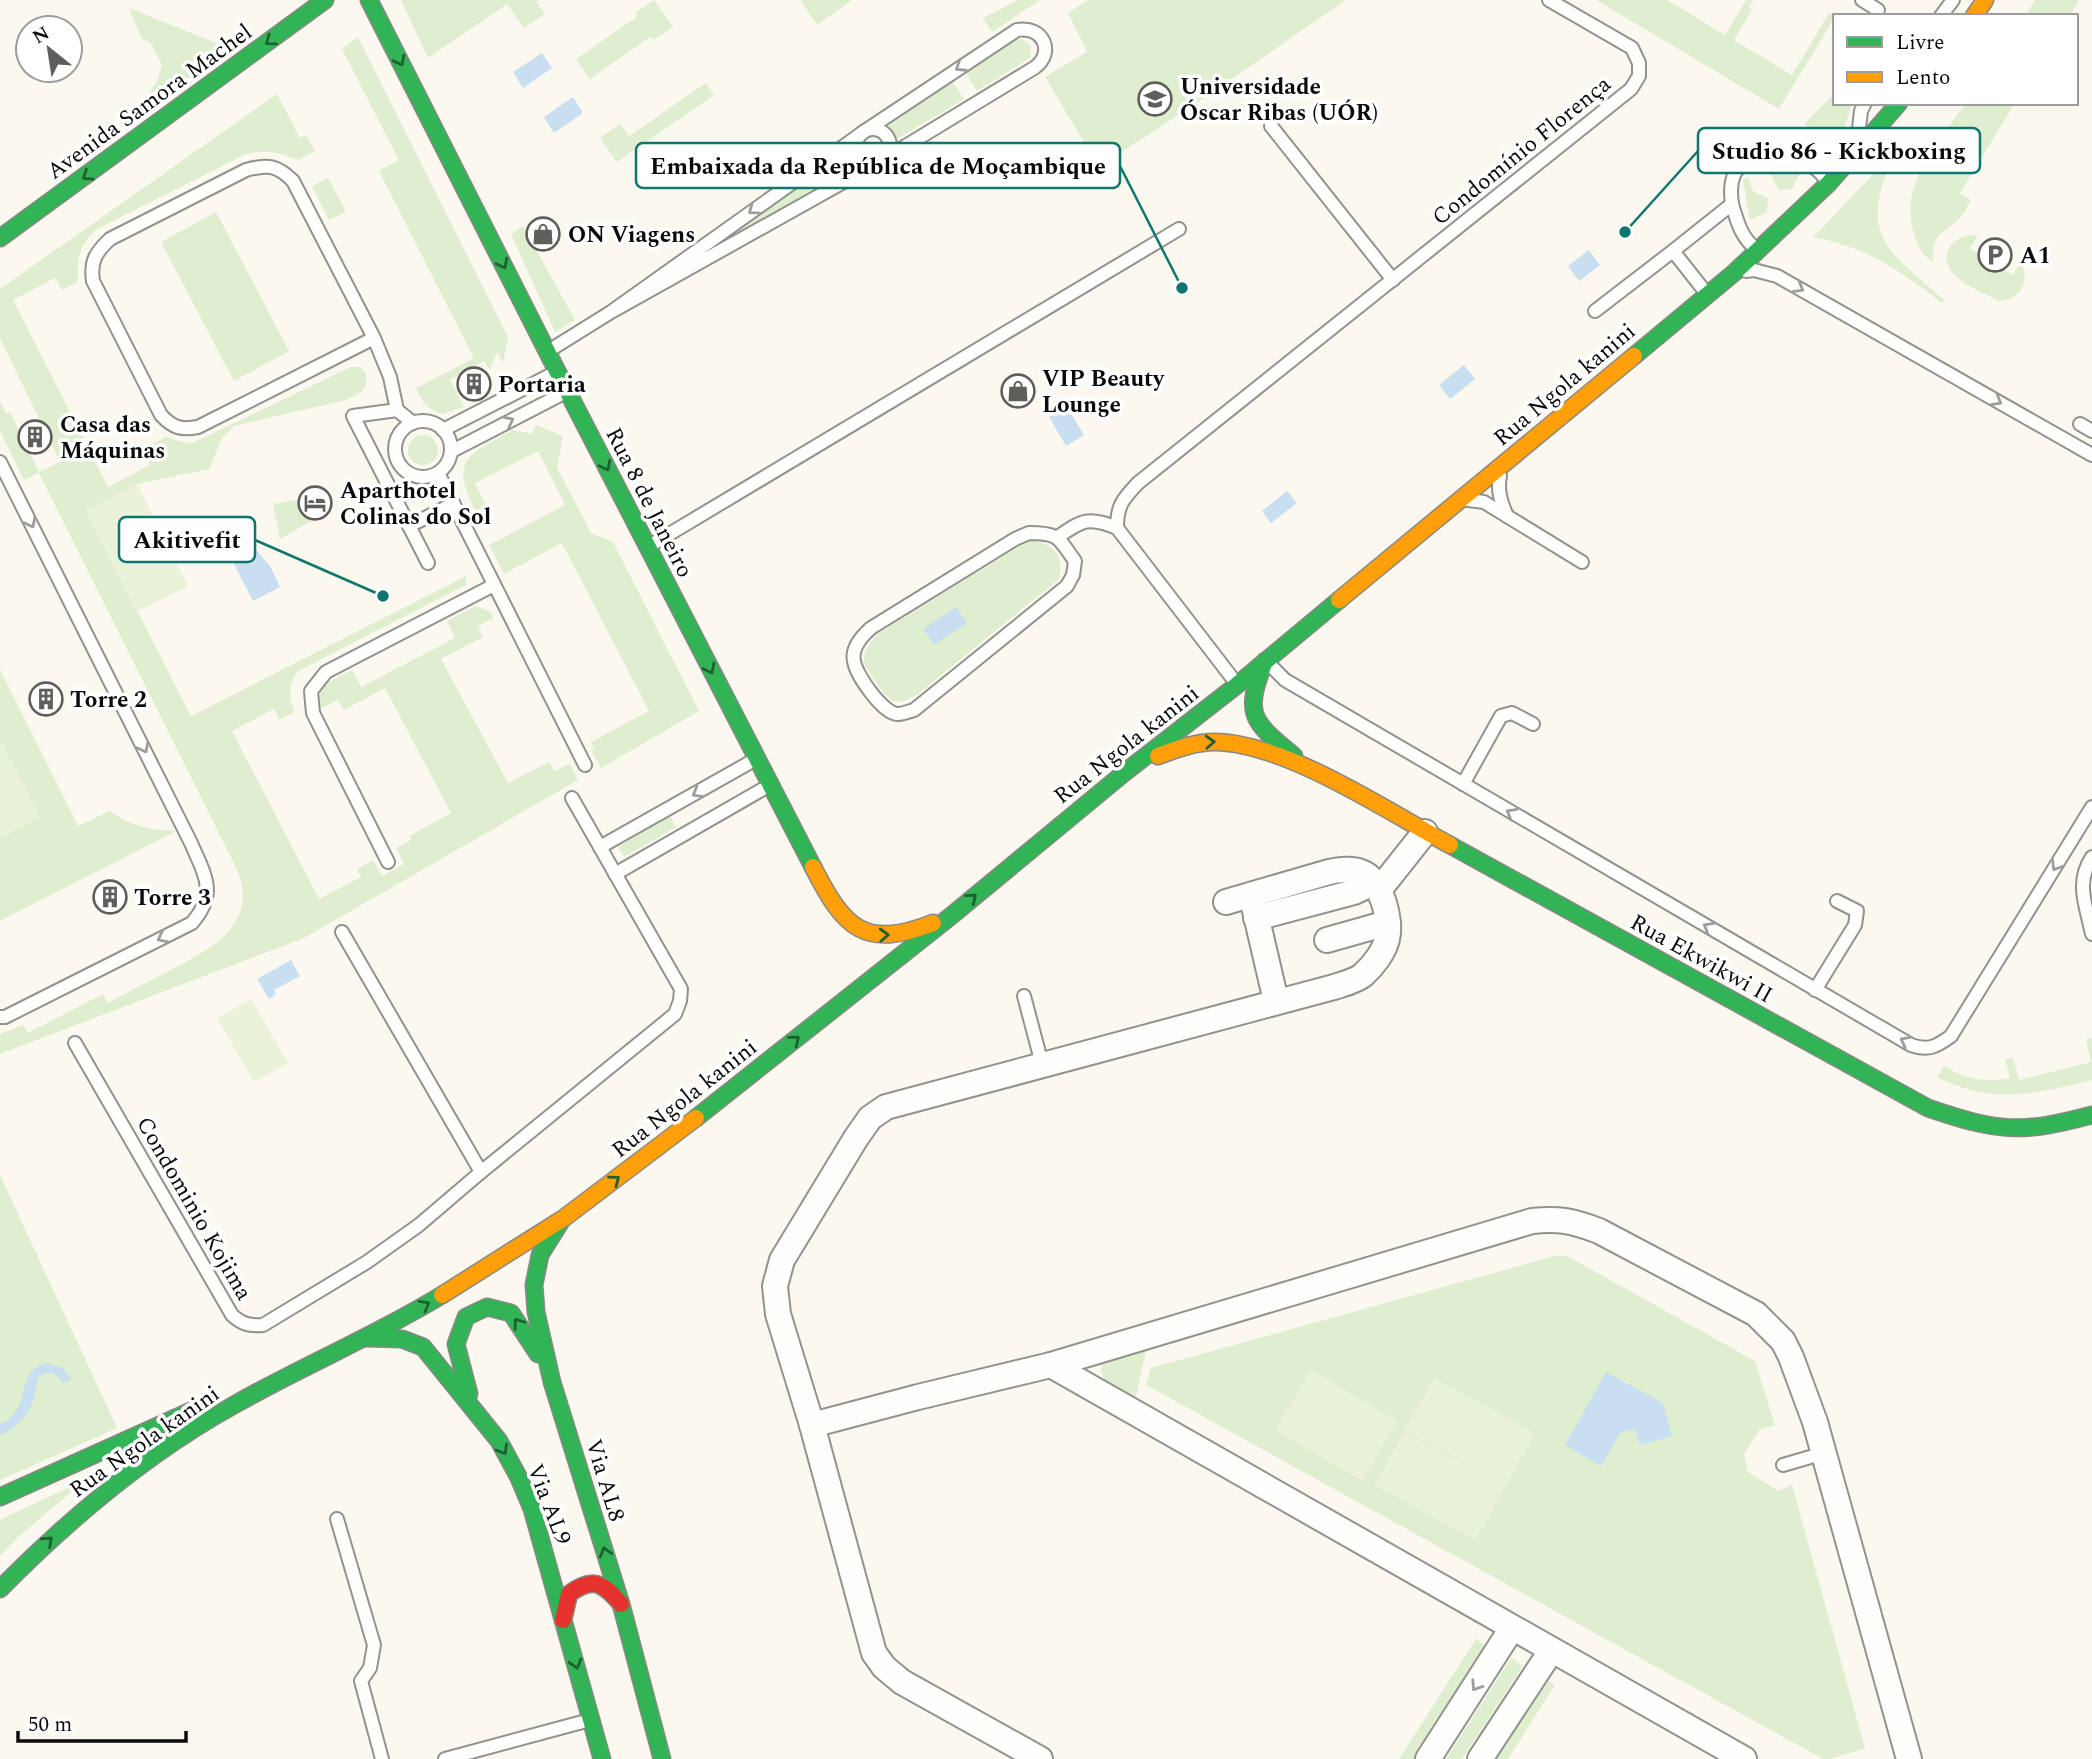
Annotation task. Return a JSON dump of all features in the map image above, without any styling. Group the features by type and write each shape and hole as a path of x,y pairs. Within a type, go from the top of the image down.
{"street":[{"name":"Avenida Samora Machel","path":"0,238 325,0"},
{"name":"Rua 8 de Janeiro","path":"369,0 567,392 830,900 844,918 870,936 888,936 919,929 951,916"},
{"name":"Rua Ngola kanini","path":"0,1589 77,1515 170,1445 233,1405 439,1297 564,1218 721,1099 1237,685 1708,295 1760,250 1829,183 1897,105"},
{"name":"Rua Ekwikwi II","path":"1266,660 1252,692 1254,717 1261,729 1307,767"},
{"name":"Rua Ekwikwi II","path":"1124,773 1192,743 1218,741 1242,744 1307,767 1928,1108 1972,1123 2009,1129 2044,1126 2092,1115"},
{"path":"1226,902 1254,906 1354,892 1377,886 1425,832"},
{"path":"1040,1759 902,1682 884,1667 874,1653 812,1425 778,1314 775,1286 782,1260 856,1138 870,1118 886,1107 1334,987 1362,976 1380,954 1388,937 1377,886"},
{"path":"1254,906 1276,1001"},
{"path":"1327,940 1387,923"},
{"name":"Via AL8","path":"564,1218 540,1255 534,1285 536,1312 552,1382 621,1604 662,1759"},
{"path":"812,1425 918,1396 1051,1365 1532,1221 1555,1218 1576,1222 1599,1231 1756,1314 1771,1327 1791,1357 1824,1453 1909,1759"},
{"path":"475,1412 456,1343 466,1317 487,1307 511,1313 531,1341 552,1382"},
{"name":"Via AL9","path":"365,1338 396,1336 412,1340 423,1347 499,1441 519,1478 543,1544 602,1759"},
{"name":"Rua Ngola kanini","path":"0,1497 240,1389 331,1354"},
{"path":"1051,1365 1744,1759"},
{"path":"563,1619 569,1594 581,1585 593,1583 606,1587 621,1604"},
{"path":"1429,1759 1512,1628"},
{"path":"1480,1759 1551,1651"}],"lane":[{"name":"Condomínio Florença","path":"1117,528 1117,511 1124,498 1139,483 1631,89 1639,76 1639,63 1632,48 1549,0"},
{"path":"1862,0 1878,10"},
{"path":"547,351 611,312 881,161 1040,64 1046,51 1043,37 1031,29 1017,30 865,131 611,312"},
{"path":"1857,151 1864,105"},
{"path":"1270,126 1393,280"},
{"path":"876,129 889,140 888,151 881,161 871,162 858,154 858,138 865,131 876,129"},
{"path":"1760,250 1746,238 1738,225 1732,204 1731,180 1739,167 1759,151 1774,153 1815,167 1829,183"},
{"path":"374,338 198,427 183,429 170,425 161,415 93,281 91,267 96,252 110,239 246,170 263,165 282,170 293,181 374,338 390,377 397,410 413,423"},
{"path":"1595,312 1732,204"},
{"path":"648,547 1179,229"},
{"path":"1673,251 1708,295"},
{"path":"1735,272 1754,270 1777,276 2092,455"},
{"path":"443,430 557,372"},
{"path":"452,451 567,392"},
{"path":"397,410 353,416 428,563"},
{"path":"431,422 443,430 450,441 452,451 445,467 438,473 420,477 403,469 398,461 396,443 399,435 413,423 431,422"},
{"path":"2080,424 2092,431"},
{"path":"1507,516 1498,486 1502,472 1513,455"},
{"path":"0,462 191,843 208,891 205,908 192,923 5,1017 0,1017"},
{"path":"438,473 585,765"},
{"path":"1454,504 1469,500 1484,502 1582,562"},
{"path":"409,526 453,504"},
{"path":"1058,537 1079,522 1098,520 1117,528 1237,685"},
{"path":"1029,533 1046,533 1058,537 1074,561 1073,575 1067,586 914,710 897,714 885,709 877,701 853,662 860,638 871,628 1015,539 1029,533"},
{"path":"388,862 313,713 311,691 326,672 494,585"},
{"path":"1266,660 1285,680 1815,990 1911,1045 1926,1050 1951,1036 2092,807"},
{"path":"1463,785 1501,716 1513,713 1533,724"},
{"path":"600,847 757,759"},
{"path":"615,874 770,785"},
{"name":"Condominio Kojima","path":"75,1043 232,1315 240,1323 263,1325 367,1262 419,1225 675,1014 681,989 572,798"},
{"path":"2092,857 2084,870 2081,885 2092,934"},
{"path":"1815,990 1858,917 1857,911 1838,901"},
{"path":"342,932 481,1172"},
{"path":"1024,996 1041,1064"},
{"path":"1783,1465 1824,1453"},
{"path":"337,1519 374,1645 370,1668 361,1681 382,1759"},
{"path":"445,1759 591,1720"}],"green space":[{"path":"401,0 539,0 536,2 545,14 524,28 507,4 428,58"},
{"path":"654,0 673,27 653,40 650,37 590,79 576,59 637,17 635,13"},
{"path":"800,0 852,0 817,25"},
{"path":"1018,0 1040,0 992,32 983,18"},
{"name":"Universidade Óscar Ribas (UÓR)","path":"1088,0 1346,0 1099,167 1045,77 1087,52 1068,13"},
{"path":"1596,0 1667,0 1725,35 1746,0 1753,0 1749,8 1752,10 1734,40 1792,75 1829,13 1833,16 1833,20 1779,109"},
{"path":"2035,0 2079,0 2071,14 2026,14"},
{"path":"129,8 236,51 141,105 157,81 162,65 150,42 142,39"},
{"path":"358,37 508,337 503,363 497,352 490,370 484,361 450,380 464,407 442,414 426,404 416,388 474,358 379,171 399,160 342,49"},
{"path":"1022,39 1031,46 1030,58 977,91 966,73 1013,40"},
{"path":"953,82 964,99 897,139 888,126"},
{"path":"706,83 714,95 617,162 600,138 620,124 629,136"},
{"path":"277,94 300,138 306,135 315,151 299,160 273,152 246,154 97,229 80,252 78,282 62,290 55,278 13,300 108,487 150,465 143,449 166,437 190,444 351,367 360,367 366,372 365,387 346,400 234,426 222,438 209,469 137,484 86,511 191,716 466,576 466,585 298,671 290,691 294,712 279,720 274,709 232,731 319,899 361,877 357,869 373,860 382,876 404,864 396,848 412,839 410,836 451,813 385,688 344,710 338,700 321,708 319,700 323,688 352,670 361,687 455,638 447,621 475,606 489,611 494,618 478,626 483,637 441,659 508,783 549,762 554,771 570,764 578,780 304,938 0,1054 0,1034 23,1025 28,1033 103,994 108,1003 204,952 227,933 236,921 243,893 234,862 39,473 24,480 0,431 0,401 6,414 10,412 39,472 60,462 0,338 0,289"},
{"path":"1833,95 1833,105 1851,105 1843,145 1804,124"},
{"path":"1965,105 2014,105 1960,193 1971,200 1957,221 1938,237 1933,251 1933,262 1916,241 1911,218 1911,200 1916,182 1933,149"},
{"path":"1896,151 1878,202 1878,221 1882,237 1905,266 1944,300 1942,303 1882,261 1850,247 1813,237"},
{"path":"848,152 857,166 704,255"},
{"path":"1760,165 1800,173 1792,189 1779,190 1771,175 1758,170"},
{"path":"1748,177 1753,191 1768,199 1767,212 1750,220 1743,180"},
{"path":"328,178 346,212 329,220 312,186"},
{"path":"216,212 289,351 234,381 161,242"},
{"path":"523,226 575,320 555,332 511,234"},
{"path":"1970,235 1978,236 1970,248 2012,275 2021,263 2024,283 2013,297 1999,301 1963,282 1950,269 1948,251 1957,240"},
{"path":"536,425 563,436 557,468 591,533 613,542 699,711 601,768 591,750 594,748 591,742 649,711 562,543 504,574 489,545 565,505 538,451 475,483 491,516 480,521 465,486 465,464 471,456 513,430 532,434"},
{"path":"423,435 433,440 438,450 433,460 423,465 413,460 408,450 413,440"},
{"path":"137,484 188,586 136,612 85,511"},
{"path":"312,497 315,519 280,539 273,504"},
{"path":"1029,540 1045,544 1055,552 1060,563 1059,579 918,694 903,701 887,697 864,662 867,649 878,634"},
{"path":"0,670 78,826 110,811 141,826 176,831 0,921 0,838 40,817 0,740"},
{"path":"0,740 40,817 0,838"},
{"path":"670,816 676,827 624,857 618,847"},
{"path":"251,999 288,1063 254,1082 217,1018"},
{"path":"2092,1038 2092,1080 2032,1093 1995,1094 1957,1086 1937,1077 1944,1066 1976,1079 2010,1078 2005,1059 2013,1058 2019,1080 2091,1062 2086,1039"},
{"path":"0,1175 117,1428 0,1480"},
{"path":"1555,1256 1567,1256 1755,1361 1775,1425 1759,1430 1744,1454 1748,1472 1778,1491 1792,1485 1865,1748 1823,1759 1146,1385 1151,1368"},
{"path":"1147,1347 1135,1400 1104,1380 1101,1369 1104,1362"},
{"path":"1311,1370 1398,1421 1362,1481 1275,1430"},
{"path":"1434,1378 1535,1433 1506,1486 1404,1430"},
{"path":"1404,1432 1505,1487 1476,1540 1374,1485"},
{"path":"88,1478 19,1536 0,1556 0,1520"},
{"path":"1476,1639 1486,1646 1414,1759 1399,1759"},
{"path":"1511,1658 1523,1666 1462,1759 1446,1759"},
{"path":"1545,1679 1555,1685 1508,1759 1494,1759"}],"water":[{"path":"542,53 552,68 523,88 513,72"},
{"path":"573,97 583,113 554,133 544,117"},
{"path":"1589,250 1600,265 1579,281 1568,266"},
{"path":"1464,365 1475,379 1450,399 1439,385"},
{"path":"1067,407 1084,435 1066,446 1049,417"},
{"path":"1287,491 1297,503 1271,523 1262,511"},
{"path":"252,527 256,550 270,566 280,587 253,601 233,562 225,533"},
{"path":"956,607 967,623 934,645 923,629"},
{"path":"291,960 300,976 274,990 276,994 269,999 257,979"},
{"path":"48,1363 63,1368 72,1380 63,1383 54,1373 39,1377 27,1414 12,1429 0,1435 0,1424 11,1418 17,1410 30,1374 37,1367"},
{"path":"1606,1372 1663,1403 1672,1436 1640,1445 1635,1429 1620,1433 1601,1466 1565,1445"}],"traffic: fast":[{"path":"0,238 325,0"},
{"path":"369,0 813,867"},
{"path":"1634,356 1735,272 1829,183 1897,105"},
{"path":"696,1118 951,916 1339,600"},
{"path":"1265,661 1254,694 1256,716 1269,734 1294,756"},
{"path":"1450,845 1928,1108 1973,1122 2010,1128 2046,1125 2092,1115"},
{"path":"560,1223 540,1255 534,1285 536,1312 552,1382 621,1604 662,1759"},
{"path":"0,1589 82,1512 171,1444 260,1391 442,1295"},
{"path":"469,1394 456,1344 466,1317 487,1307 511,1313 538,1354"},
{"path":"365,1338 402,1339 423,1347 499,1441 532,1509 602,1759"},
{"path":"0,1497 191,1411"}],"traffic: slow":[{"path":"1975,14 1985,0"},
{"path":"1339,600 1634,356"},
{"path":"1158,756 1208,742 1243,745 1273,754 1336,781 1450,845"},
{"path":"813,867 835,905 846,919 859,928 873,933 890,934 933,923"},
{"path":"442,1295 564,1218 696,1118"}],"traffic: jam":[{"path":"563,1620 569,1594 585,1585 597,1584 603,1587 621,1604"}],"place":[{"name":"Universidade Óscar Ribas (UÓR)","path":"1155,99"},
{"name":"Studio 86 - Kickboxing","path":"1625,232"},
{"name":"ON Viagens","path":"543,234"},
{"name":"A1","path":"1995,255"},
{"name":"Embaixada da República de Moçambique","path":"1182,288"},
{"name":"Portaria","path":"474,384"},
{"name":"VIP Beauty Lounge","path":"1018,391"},
{"name":"Casa das Máquinas","path":"35,437"},
{"name":"Aparthotel Colinas do Sol","path":"315,503"},
{"name":"Akitivefit","path":"383,596"},
{"name":"Torre 2","path":"46,699"},
{"name":"Torre 3","path":"110,897"}]}
